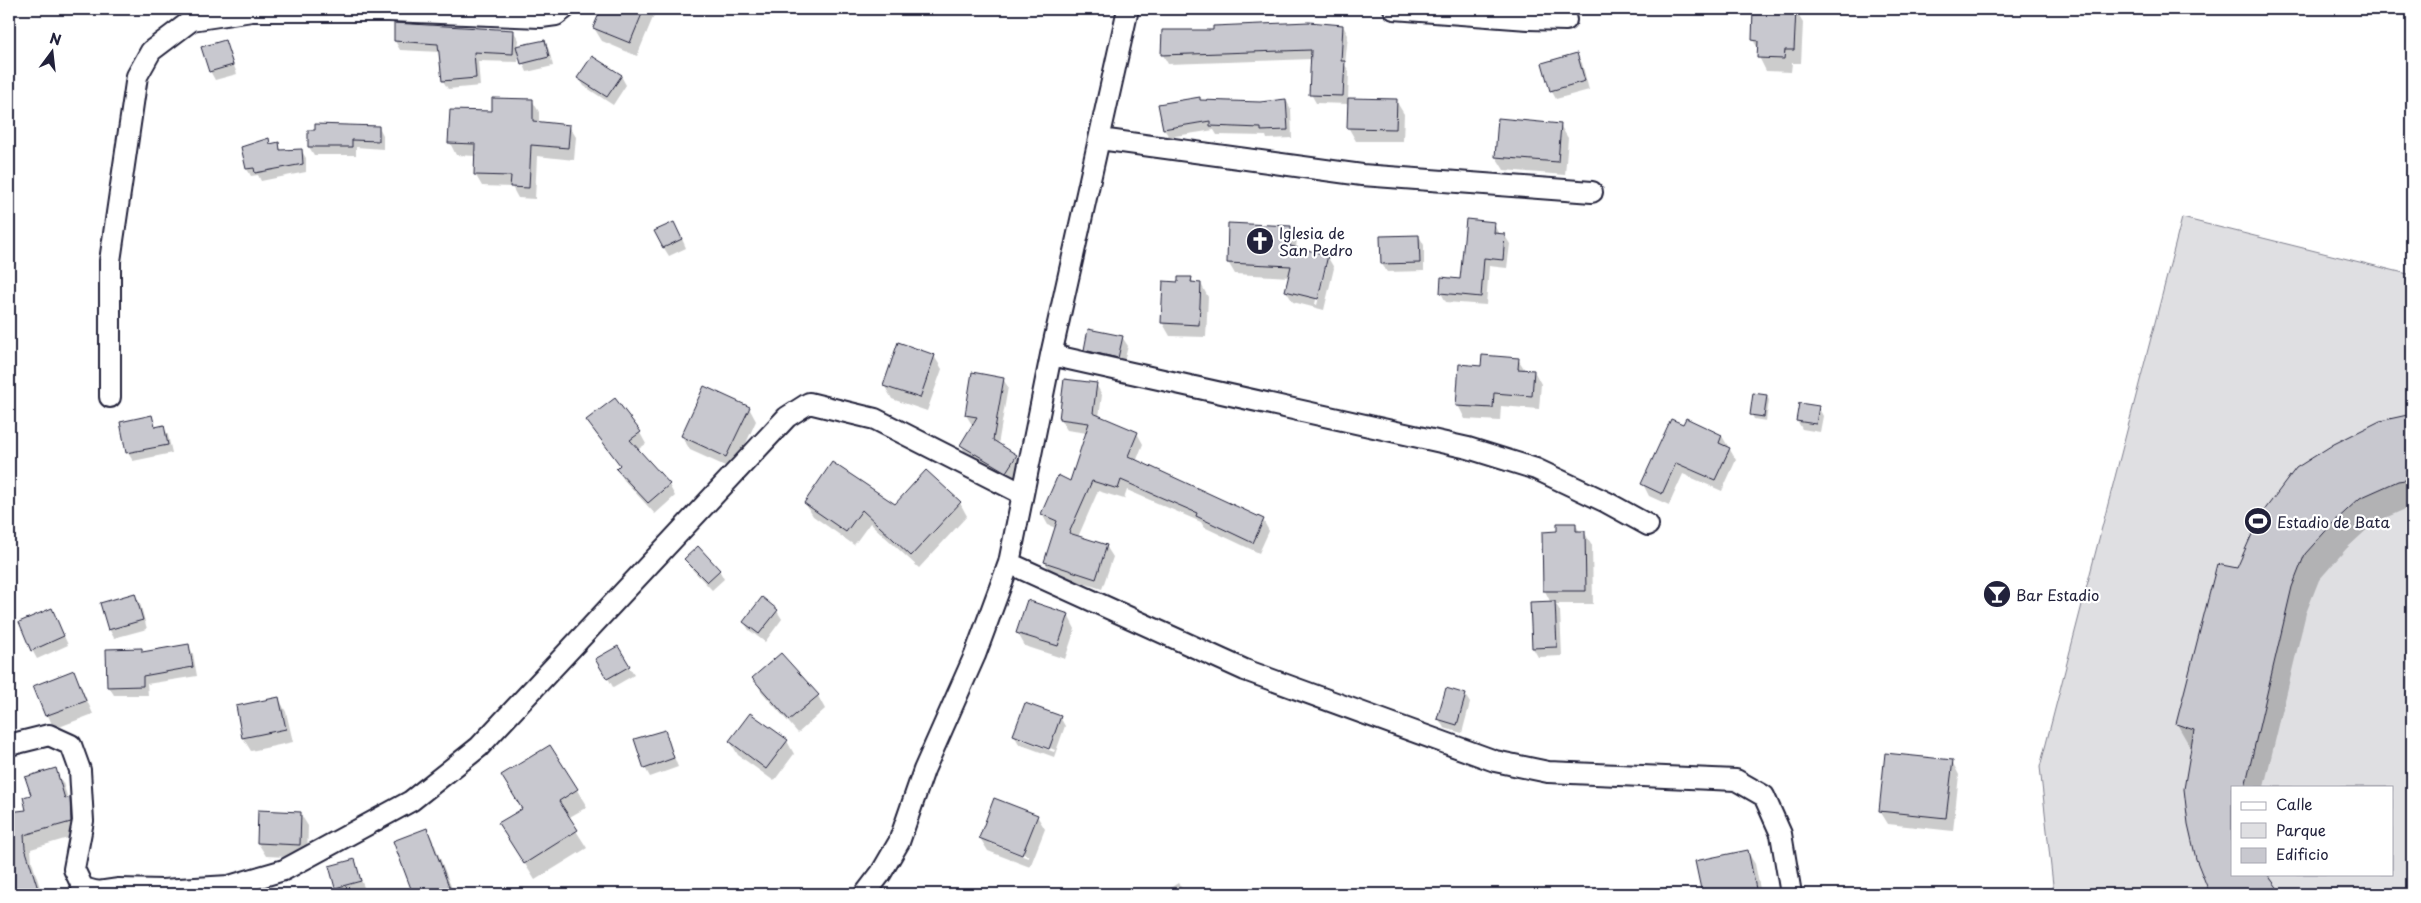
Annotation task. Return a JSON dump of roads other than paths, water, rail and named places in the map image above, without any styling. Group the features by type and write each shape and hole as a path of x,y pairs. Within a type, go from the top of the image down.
{"street":[{"path":"110,397 110,261 136,76 152,51 192,20 252,11 389,11 541,17 556,14 564,9"},
{"path":"865,894 881,873 899,842 924,770 975,655 1009,563 1051,355 1128,9"},
{"path":"1394,9 1528,20 1566,20"},
{"path":"1100,139 1362,175 1592,192"},
{"path":"1051,355 1468,448 1536,469 1606,502 1648,525"},
{"path":"9,745 49,735 70,745 80,770 83,821 74,869 80,891 98,892 119,888 162,890 229,886 284,870 411,801 479,747 787,417 809,403 875,419 1023,494"},
{"path":"1009,563 1245,670 1495,761 1548,772 1736,780 1764,796 1781,834 1792,894"}],"place":[{"name":"Iglesia de San Pedro","path":"1260,241"},
{"name":"Estadio de Bata","path":"2258,521"},
{"name":"Bar Estadio","path":"1997,594"}]}
